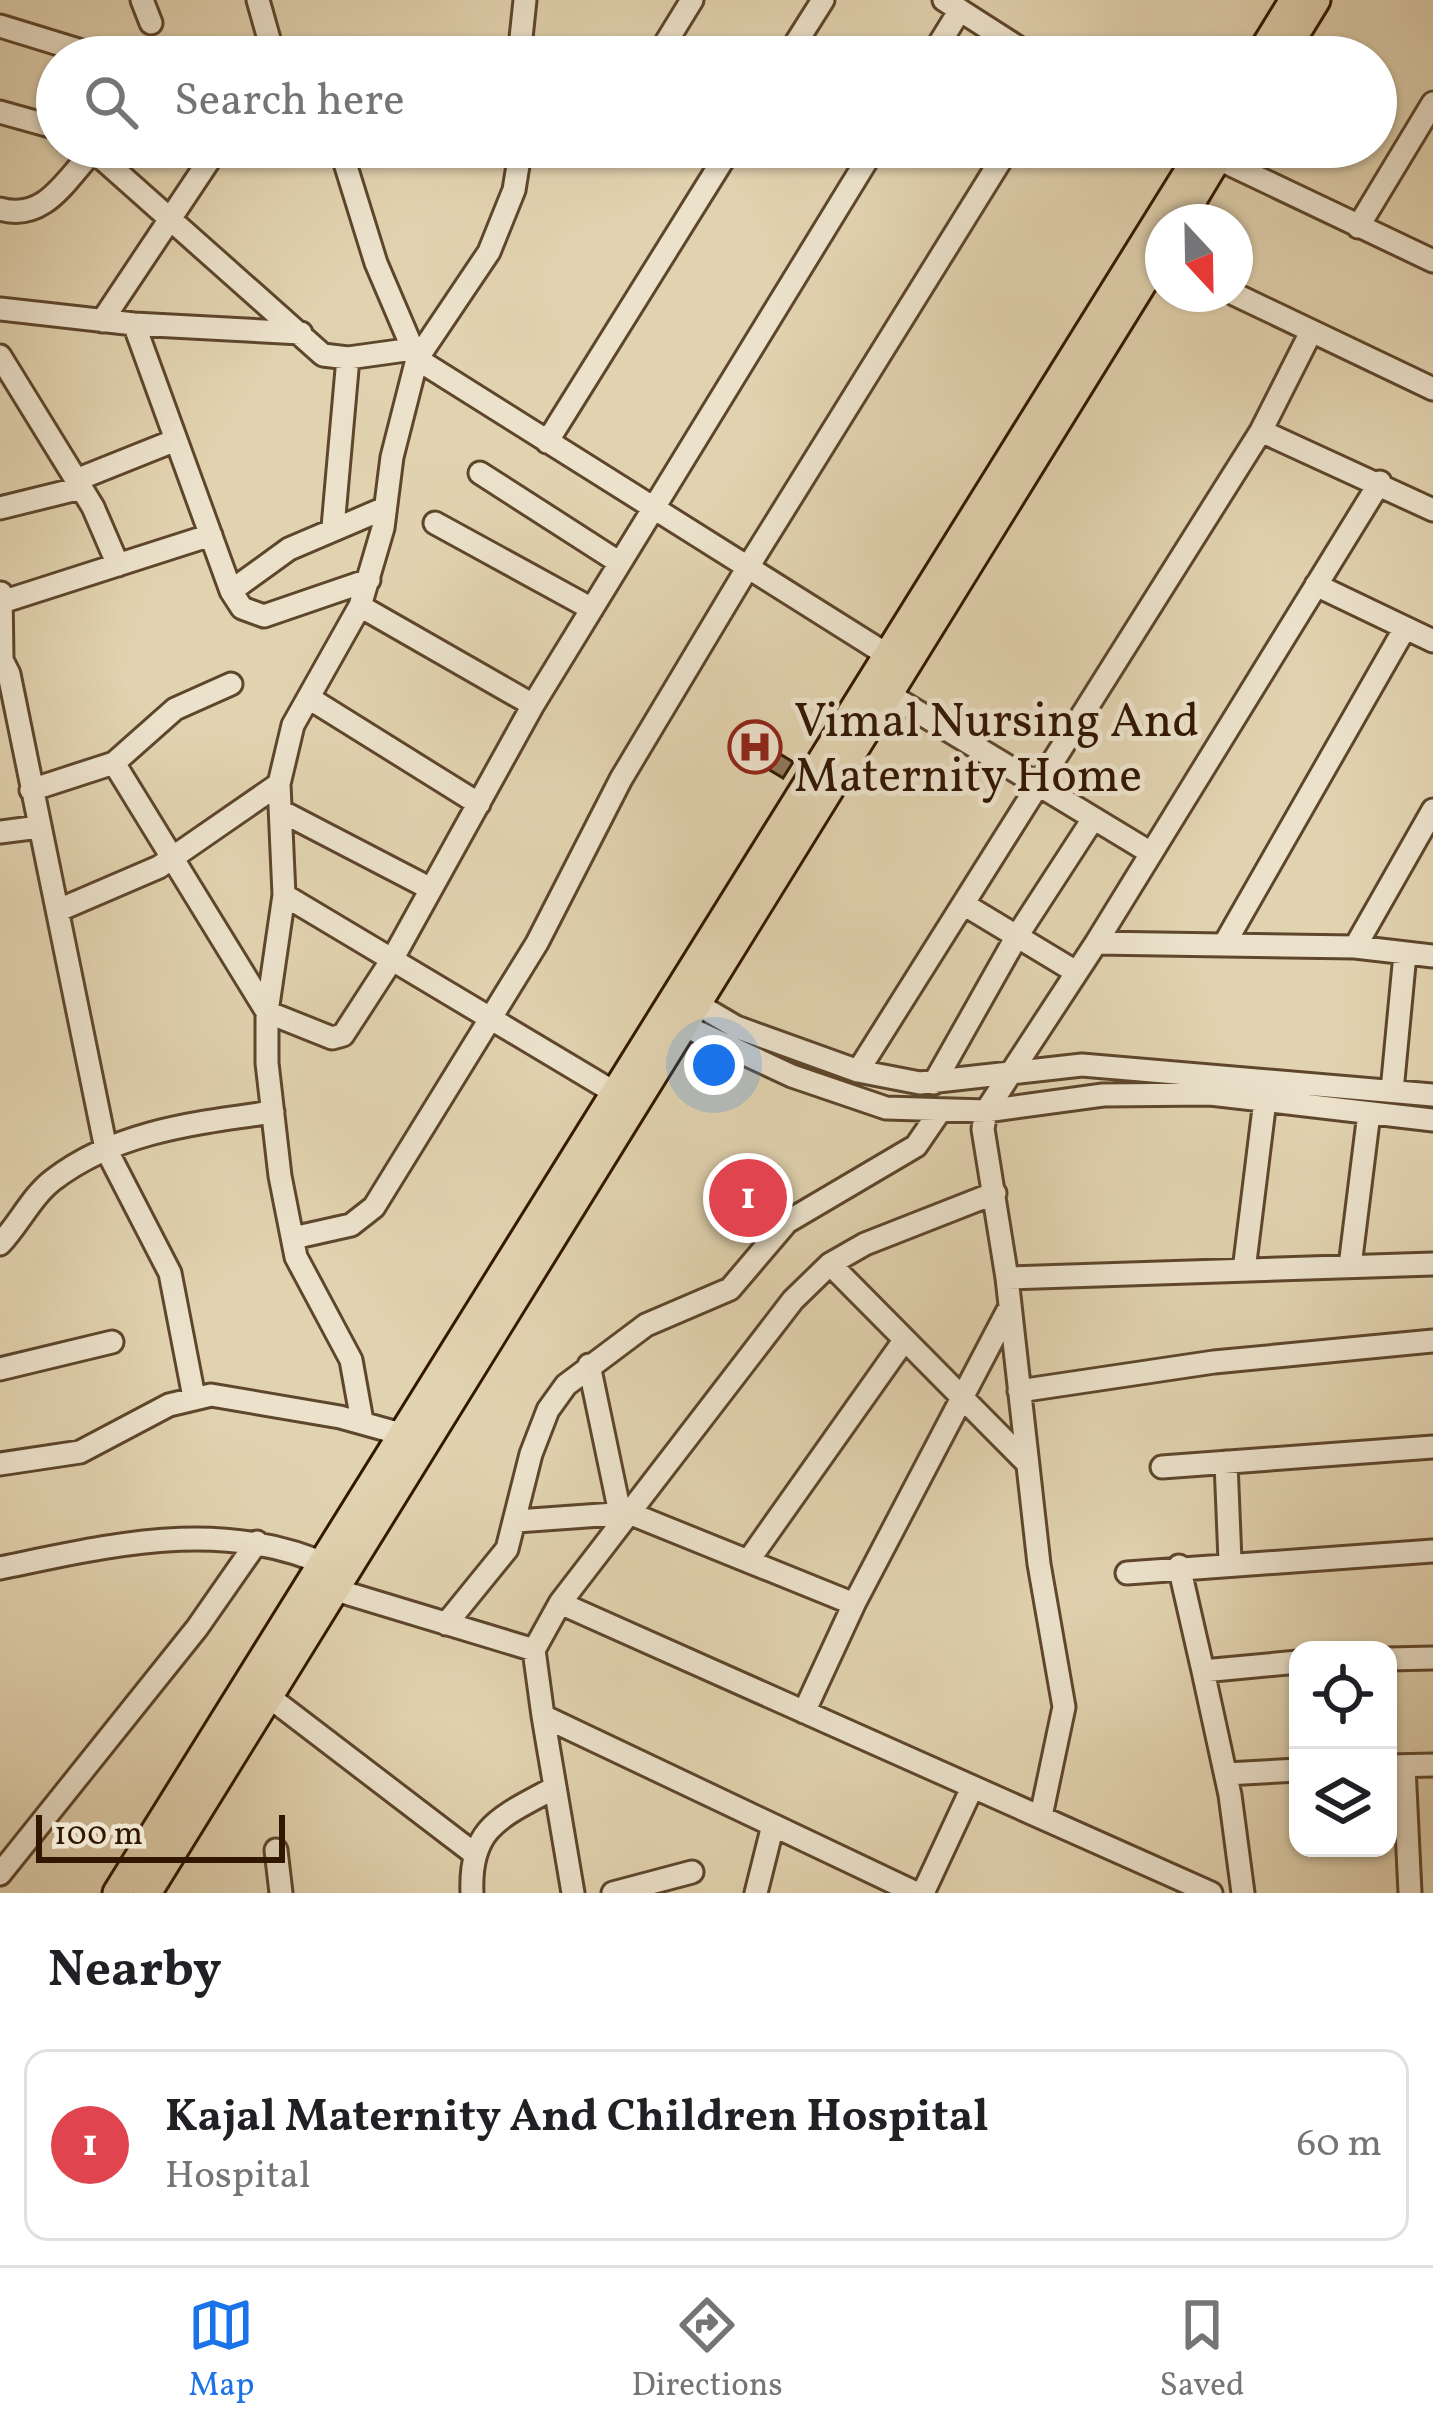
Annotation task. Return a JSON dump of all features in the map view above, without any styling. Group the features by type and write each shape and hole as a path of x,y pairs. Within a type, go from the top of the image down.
{"main road":[{"path":"1272,36 1294,0"},
{"path":"1293,36 1316,0"},
{"path":"147,1893 268,1696 334,1576 1197,168"},
{"path":"1186,204 1201,168"},
{"path":"418,1439 617,1094 681,1010 890,695 898,662 1145,280"},
{"path":"117,1893 334,1576"}],"street":[{"path":"142,0 151,23"},
{"path":"258,0 268,36"},
{"path":"521,36 525,0"},
{"path":"670,36 692,0"},
{"path":"800,36 823,0"},
{"path":"939,36 952,5 1000,36"},
{"path":"0,26 36,37"},
{"path":"1397,162 1433,103"},
{"path":"0,112 36,122"},
{"path":"0,209 21,215 39,210 75,168"},
{"path":"113,168 323,355 415,354"},
{"path":"102,321 203,168"},
{"path":"347,168 376,263 415,354 898,662"},
{"path":"362,1421 351,1360 296,1257 273,1112 267,1012 284,895 279,784 284,750 360,606 415,354 489,252 514,190 518,168"},
{"path":"547,442 718,168"},
{"path":"114,763 267,1012 332,1038 343,1035 393,958 533,705 862,168"},
{"path":"293,1238 351,1225 374,1207 490,1017 748,567 996,168"},
{"path":"1244,168 1433,261"},
{"path":"1358,226 1393,168"},
{"path":"1253,304 1433,389"},
{"path":"0,309 134,324 301,333"},
{"path":"134,324 231,591 242,608 264,616 368,580"},
{"path":"858,1071 1261,431 1310,334"},
{"path":"0,356 78,484 118,565"},
{"path":"333,527 348,358"},
{"path":"1261,431 1433,509"},
{"path":"0,508 78,484 176,440"},
{"path":"480,473 620,563"},
{"path":"1041,1816 1064,1707 983,1129 986,1111 1096,943 1380,482"},
{"path":"231,591 289,550 385,508"},
{"path":"435,523 592,609"},
{"path":"194,1396 170,1273 106,1149 59,910 1,657 1,596 211,536"},
{"path":"1316,585 1433,640"},
{"path":"360,606 533,705"},
{"path":"1226,944 1405,628"},
{"path":"31,790 114,763 175,709 231,684"},
{"path":"890,695 1151,853"},
{"path":"309,698 478,804"},
{"path":"59,910 126,885 175,857 279,784"},
{"path":"1354,947 1433,810"},
{"path":"281,811 431,889"},
{"path":"934,1083 1017,936 1093,819"},
{"path":"0,832 39,827"},
{"path":"284,895 617,1094"},
{"path":"965,904 1076,972"},
{"path":"1096,943 1354,947 1433,956"},
{"path":"1393,1091 1405,954"},
{"path":"681,1010 858,1071 934,1083 1011,1069 1082,1065 1433,1094"},
{"path":"681,1010 848,1098 886,1108 986,1111 1103,1095 1265,1100 1433,1120"},
{"path":"1244,1270 1265,1100"},
{"path":"0,1244 54,1178 106,1149 170,1126 273,1112"},
{"path":"446,1624 494,1571 517,1521 531,1454 548,1410 590,1365 646,1325 730,1289 787,1222 916,1145 940,1112"},
{"path":"1350,1266 1369,1113"},
{"path":"573,1893 534,1650 560,1603 624,1513 793,1300 830,1264 865,1244 995,1193"},
{"path":"830,1264 1027,1463"},
{"path":"1007,1278 1433,1264"},
{"path":"804,1712 854,1604 1008,1311"},
{"path":"1018,1391 1214,1362 1433,1341"},
{"path":"0,1369 112,1342"},
{"path":"748,1561 903,1342"},
{"path":"590,1365 624,1513"},
{"path":"0,1464 80,1452 194,1396 362,1421 418,1439"},
{"path":"1162,1467 1433,1447"},
{"path":"1226,1462 1230,1561"},
{"path":"517,1521 624,1513 854,1604"},
{"path":"0,1568 169,1535 256,1542 446,1624 534,1650"},
{"path":"0,1874 196,1628 256,1542"},
{"path":"1127,1573 1230,1561 1433,1551"},
{"path":"1180,1566 1226,1774 1243,1893"},
{"path":"560,1603 1041,1816 1173,1885 1211,1893"},
{"path":"1397,1659 1433,1658"},
{"path":"1203,1670 1289,1663"},
{"path":"268,1696 472,1852"},
{"path":"543,1716 920,1893 973,1788"},
{"path":"1397,1766 1433,1765"},
{"path":"1226,1774 1289,1770"},
{"path":"1397,1775 1410,1893"},
{"path":"472,1893 472,1852 508,1814 554,1788"},
{"path":"755,1893 773,1826"},
{"path":"275,1850 281,1893"},
{"path":"614,1893 692,1872"}],"building":[{"path":"747,722 773,737 767,746 793,762 783,778 731,747"},
{"path":"753,1167 773,1185 735,1227 714,1209"}],"place":[{"name":"Vimal Nursing And Maternity Home","path":"755,747"},
{"name":"Kajal Maternity And Children Hospital","path":"748,1198"}]}
